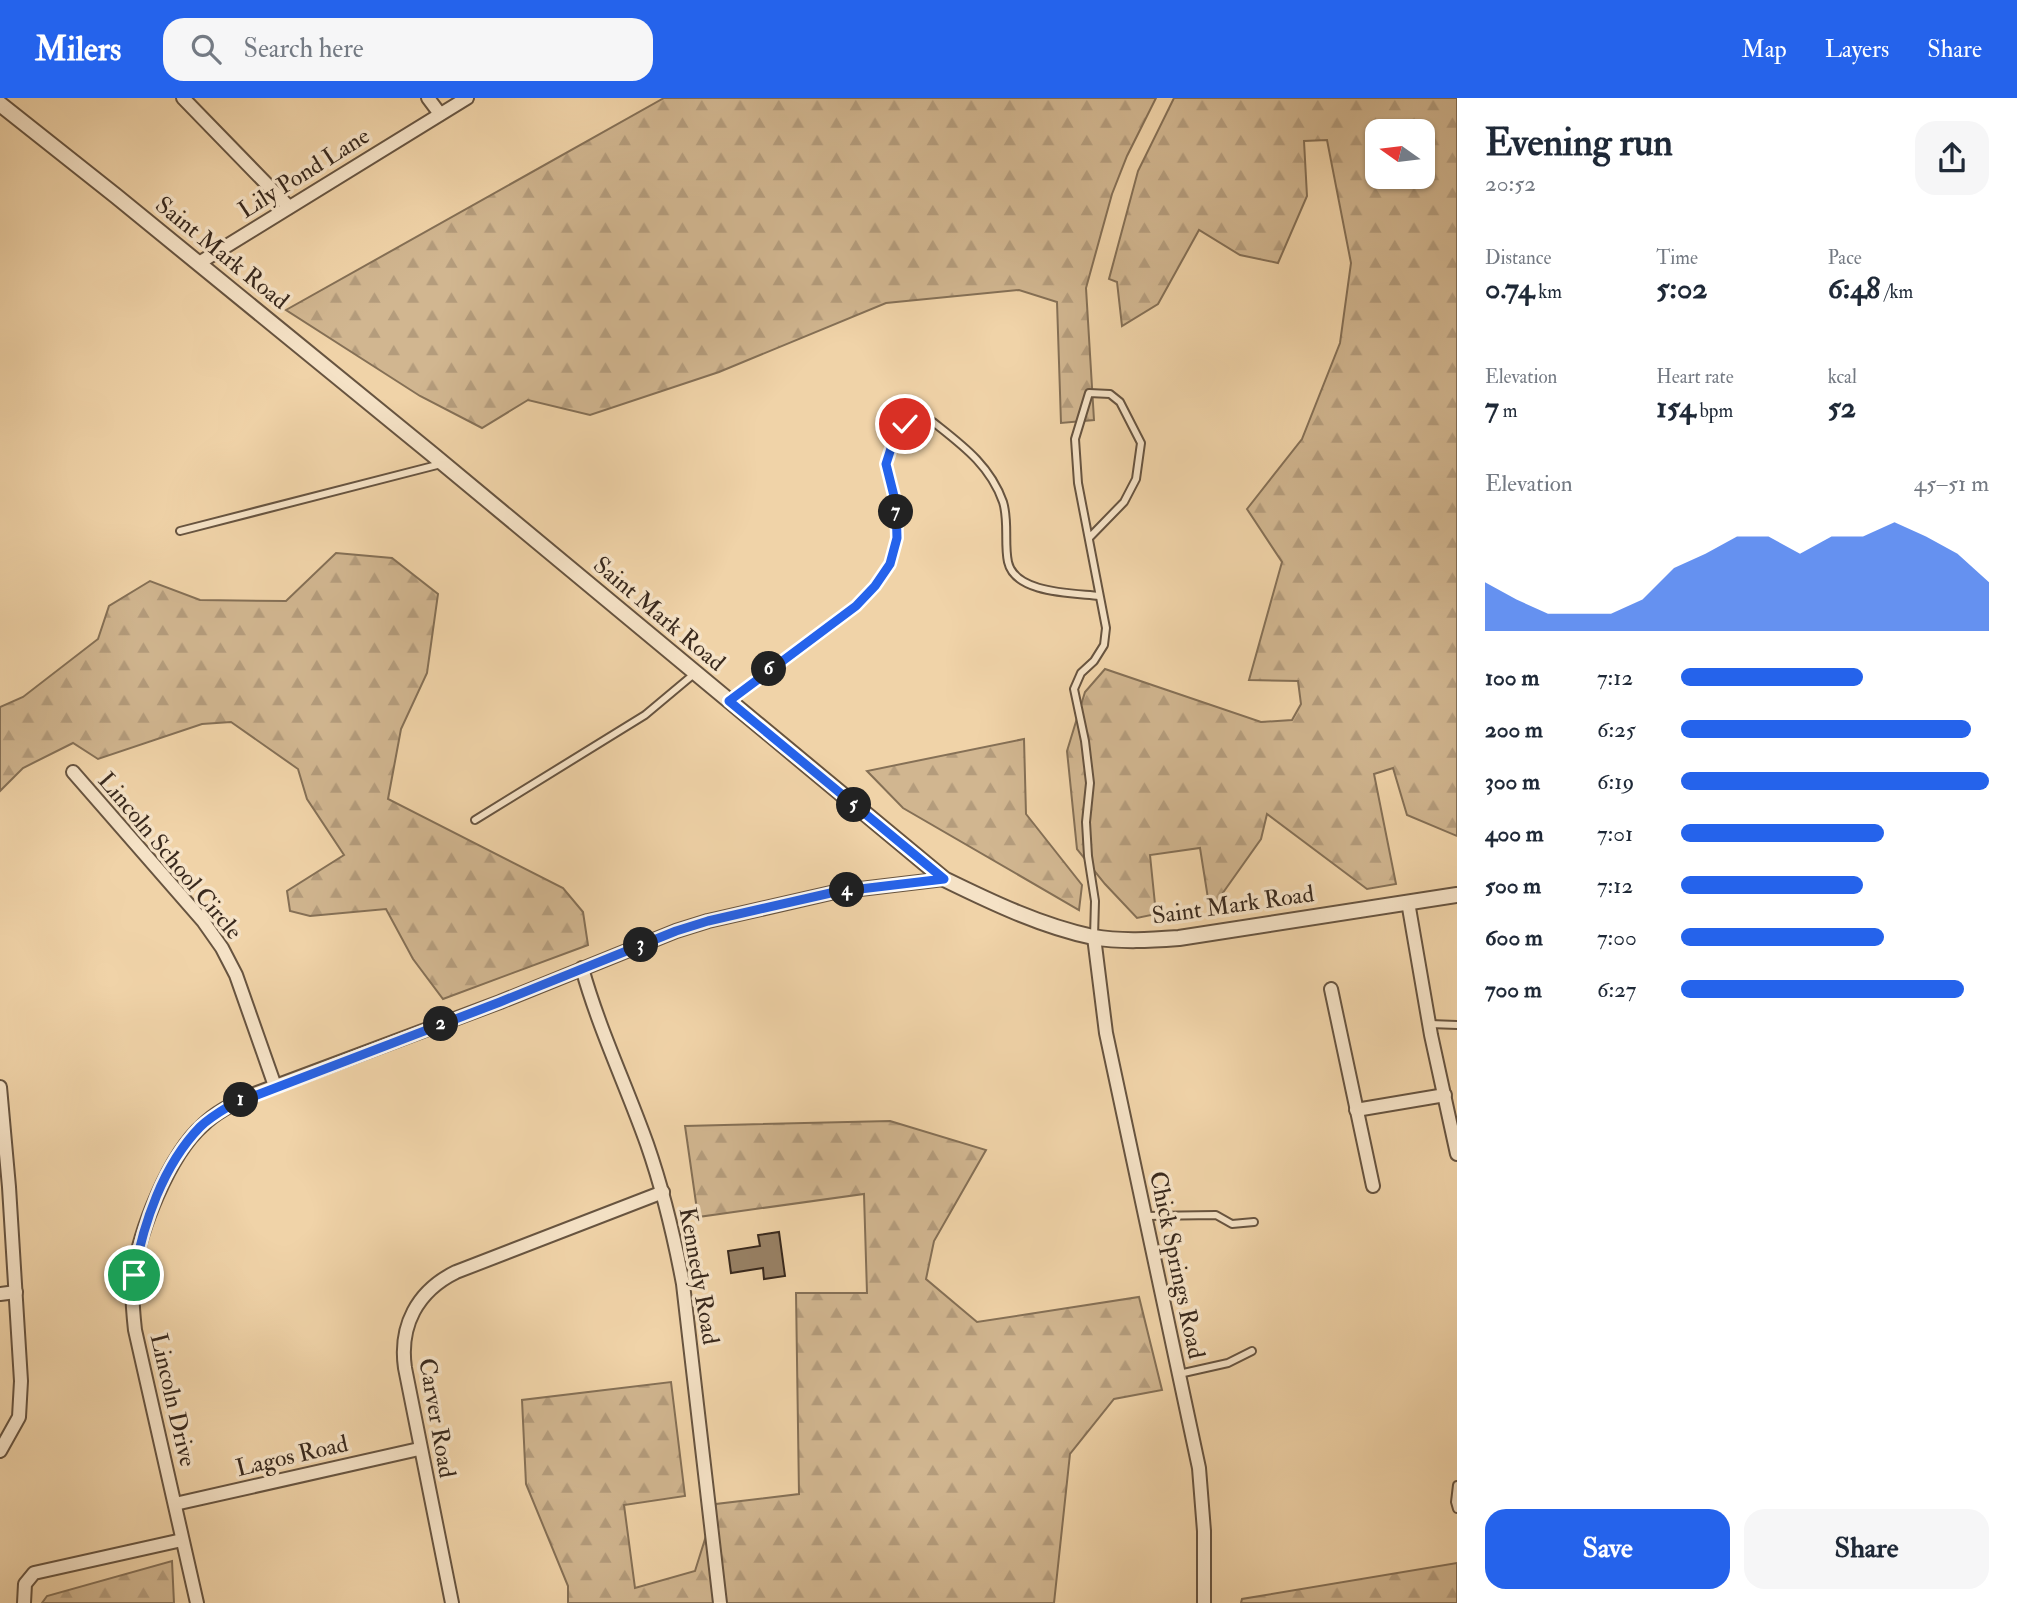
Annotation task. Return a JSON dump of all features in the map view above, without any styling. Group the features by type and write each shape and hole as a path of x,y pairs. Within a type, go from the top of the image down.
{"street":[{"path":"183,98 289,207"},
{"path":"428,98 440,114"},
{"name":"Lily Pond Lane","path":"199,263 467,98"},
{"name":"Saint Mark Road","path":"0,104 443,463 944,879 1018,913 1094,937 1140,940 1179,938 1457,895"},
{"name":"Lincoln School Circle","path":"73,772 203,921 222,948 236,975 275,1086"},
{"name":"Lincoln Drive","path":"197,1603 135,1330 132,1297 137,1256 165,1178 182,1149 201,1126 231,1105 275,1086 676,931 736,914 835,892 944,879"},
{"path":"1408,902 1430,1024 1454,1126 1457,1154"},
{"name":"Chick Springs Road","path":"1094,937 1106,1033 1199,1468 1204,1531 1204,1603"},
{"name":"Kennedy Road","path":"582,968 663,1192 683,1284 720,1603"},
{"path":"1331,989 1373,1186"},
{"path":"1356,1110 1445,1095"},
{"path":"0,1451 19,1417 21,1381 1,1096"},
{"name":"Carver Road","path":"452,1603 419,1449 405,1368 404,1336 415,1306 431,1287 456,1272 663,1192"},
{"path":"0,1294 16,1292"},
{"name":"Lagos Road","path":"175,1504 419,1449"},
{"path":"24,1603 25,1584 34,1573 183,1540"}],"lane":[{"path":"1089,538 1124,502 1136,479 1141,443 1120,402 1110,394 1089,393 1075,439 1078,483 1106,628 1104,645 1094,661 1081,673 1074,689 1085,741 1090,783 1086,822 1095,901 1094,937"},
{"path":"729,701 856,606 875,586 890,564 897,538 896,504 886,464 894,439 905,424 933,422 968,450 988,471 1004,505 1008,565 1020,579 1044,591 1100,596"},
{"path":"180,531 443,463"},
{"path":"475,820 645,715 695,674"},
{"path":"1430,1024 1457,1025"},
{"path":"1145,1216 1216,1215 1232,1224 1254,1222"},
{"path":"1179,1374 1228,1363 1252,1351"},
{"path":"1457,1485 1457,1509"}],"green space":[{"path":"664,98 1156,98 1127,156 1112,194 1086,288 1094,420 1061,423 1057,302 1019,290 886,303 719,372 590,415 528,400 482,428 420,396 286,310"},
{"path":"1174,98 1457,98 1457,836 1407,815 1393,768 1374,774 1396,884 1367,889 1267,814 1261,839 1210,911 1200,848 1150,855 1156,914 1137,918 1077,849 1067,751 1085,692 1105,669 1261,722 1292,720 1301,704 1298,681 1249,680 1282,562 1247,509 1302,439 1340,343 1351,263 1327,140 1304,141 1307,196 1278,263 1240,255 1199,230 1158,304 1122,326 1117,282 1109,279 1138,171"},
{"path":"336,553 392,558 438,594 427,673 401,729 388,799 563,888 583,912 588,945 443,999 413,959 386,909 310,916 290,911 287,891 344,855 307,799 298,769 231,722 202,724 98,759 73,743 23,768 0,791 0,707 23,697 98,639 109,606 150,581 200,600 286,601"},
{"path":"1024,739 1026,814 1082,885 1079,910 903,808 867,771"},
{"path":"890,1121 986,1150 934,1241 926,1279 977,1322 1139,1297 1162,1390 1114,1399 1070,1454 1054,1603 568,1603 568,1586 526,1484 522,1400 671,1382 685,1496 624,1505 635,1588 695,1571 716,1504 799,1494 796,1293 867,1293 864,1194 698,1217 685,1126"},
{"path":"172,1561 174,1603 42,1603 47,1596"},
{"path":"1457,1563 1457,1603 1241,1603 1242,1599"}],"building":[{"path":"779,1232 785,1276 764,1279 763,1268 731,1273 728,1251 760,1246 758,1235"}],"route":[{"path":"134,1275 137,1256 165,1178 182,1149 212,1117 249,1096 708,921 835,892 944,879 729,701 780,660 856,606 875,586 890,564 897,538 896,504 886,464 894,439 905,424"}]}
